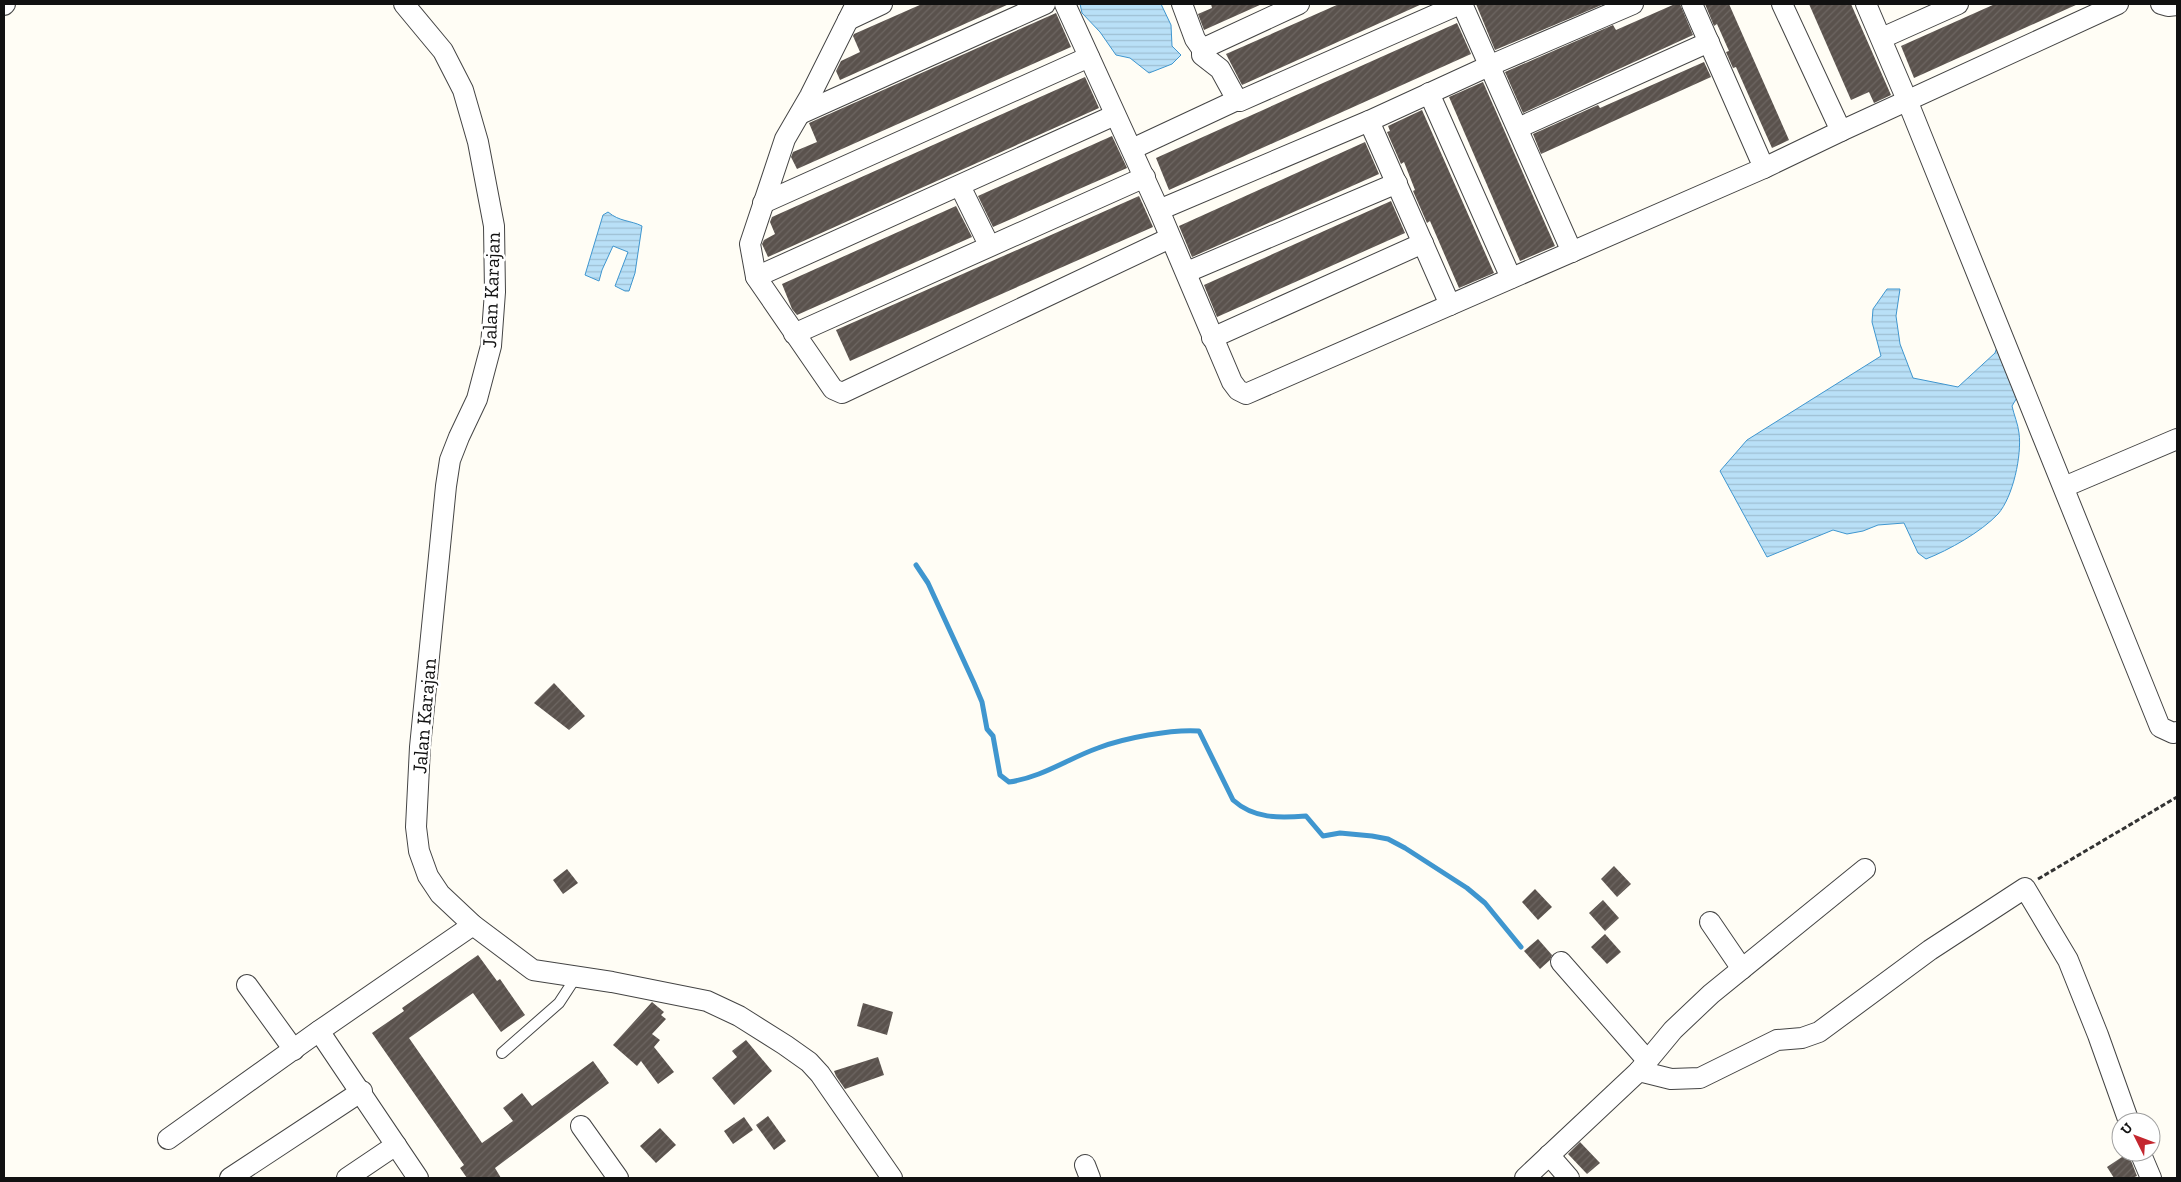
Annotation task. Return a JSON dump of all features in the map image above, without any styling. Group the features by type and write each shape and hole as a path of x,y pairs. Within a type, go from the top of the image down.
{"street":[{"name":"Jalan Karajan","path":"404,4 443,51 462,90 478,142 494,226 495,292 491,346 476,399 450,460 446,486 420,747 416,827 421,858 428,876 440,894 472,925 533,970 612,982 707,1001 739,1016 797,1052 820,1074 892,1178"},
{"path":"882,4 852,12 800,114 785,139 750,244 756,277 833,389 842,393 1170,238"},
{"path":"800,114 1046,4"},
{"path":"1065,4 1187,272 1212,338 1232,382 1238,390 1246,394 1764,168 2118,4"},
{"path":"1182,4 1195,39 1202,49 1202,55 1220,69 1237,100"},
{"path":"1202,49 1299,4"},
{"path":"1132,149 1237,100 1240,101 1461,4 1491,66 1572,252"},
{"path":"1159,210 1370,121 1633,4"},
{"path":"1692,4 1764,168"},
{"path":"1782,4 1841,131"},
{"path":"1866,4 1908,100 2160,727 2172,733 2177,732"},
{"path":"1882,38 1958,4"},
{"path":"2161,4 2168,6 2177,5"},
{"path":"1518,128 1709,42"},
{"path":"763,203 1089,57"},
{"path":"1429,94 1511,278"},
{"path":"756,277 1115,115"},
{"path":"1370,121 1450,305"},
{"path":"794,334 989,245 1145,177"},
{"path":"1187,272 1397,183"},
{"path":"960,186 989,245"},
{"path":"1212,338 1423,243"},
{"path":"2064,487 2177,439"},
{"path":"1525,1178 1643,1066 1673,1030 1742,969 1865,869"},
{"path":"1560,962 1643,1066 1671,1080 1700,1078 1777,1040 1802,1038 1819,1032 1930,950 2025,888 2068,960 2098,1035 2125,1112"},
{"path":"1710,922 1742,969"},
{"path":"168,1139 472,925"},
{"path":"246,985 294,1050"},
{"path":"320,1031 362,1091 418,1178"},
{"path":"230,1178 362,1091"},
{"path":"581,1126 618,1178"},
{"path":"347,1178 396,1145"},
{"path":"1549,1155 1568,1178"},
{"path":"2144,1162 2151,1178"}],"lane":[{"path":"502,1053 560,1002 576,977"}],"path":[{"path":"2025,888 2177,797"}],"water":[{"path":"1080,4 1161,4 1171,25 1172,46 1181,55 1172,64 1149,73 1130,58 1116,55 1100,32 1082,13"},
{"path":"608,212 617,218 642,226 635,273 629,291 615,286 628,252 613,246 599,281 585,275 603,215"},
{"path":"1887,289 1900,289 1896,316 1900,344 1913,378 1958,387 1995,353 2000,339 2018,396 2012,406 2020,442 2018,464 2008,497 1998,514 1974,534 1945,551 1926,559 1918,553 1904,523 1878,525 1863,531 1847,534 1833,530 1767,557 1720,471 1747,440 1881,356 1872,322 1873,309"}],"building":[{"path":"922,4 1009,4 840,80 836,71 841,61 860,52 853,36 854,34"},
{"path":"1211,4 1262,4 1204,30 1198,14 1212,8"},
{"path":"1339,4 1422,4 1242,85 1226,54"},
{"path":"1476,4 1604,4 1495,50"},
{"path":"1675,4 1680,4 1693,35 1523,113 1505,72 1613,25 1616,30"},
{"path":"1705,4 1729,4 1789,140 1772,148 1736,67 1733,68 1726,52 1729,51 1717,24 1714,26"},
{"path":"1809,4 1851,4 1891,95 1874,103 1869,92 1851,100"},
{"path":"1995,4 2078,4 1914,78 1901,46"},
{"path":"1056,13 1071,47 797,169 791,157 793,152 817,142 809,123"},
{"path":"1457,23 1471,54 1169,190 1156,158"},
{"path":"1704,62 1711,77 1541,154 1533,134 1598,105 1600,108"},
{"path":"1085,77 1099,108 768,257 762,244 764,240 775,234 770,222 772,217"},
{"path":"1483,82 1555,246 1520,261 1449,97"},
{"path":"1422,110 1494,273 1459,288 1430,221 1427,223 1413,191 1415,190 1404,162 1401,164 1387,132 1390,131 1388,126"},
{"path":"1112,136 1127,168 993,227 978,196"},
{"path":"1365,142 1379,174 1192,257 1179,226"},
{"path":"1139,196 1153,227 850,361 836,330"},
{"path":"1391,201 1405,233 1217,317 1204,285"},
{"path":"956,206 972,237 797,315 792,309 782,284"},
{"path":"554,683 585,716 569,730 534,703"},
{"path":"1614,866 1631,884 1617,897 1601,879"},
{"path":"567,869 578,883 563,894 553,880"},
{"path":"1535,889 1552,907 1538,920 1522,902"},
{"path":"1603,900 1619,918 1605,931 1589,913"},
{"path":"1605,934 1621,952 1607,964 1591,947"},
{"path":"1538,939 1552,955 1550,960 1540,969 1524,951"},
{"path":"478,955 497,981 500,979 525,1015 501,1032 473,993 409,1038 482,1143 513,1121 503,1108 522,1093 532,1106 593,1061 609,1083 495,1168 501,1178 467,1178 460,1168 464,1165 372,1033 404,1011 402,1008"},
{"path":"652,1002 664,1012 661,1015 666,1019 652,1034 660,1040 654,1047 674,1072 658,1084 641,1061 637,1066 613,1045"},
{"path":"863,1003 893,1012 887,1035 857,1026"},
{"path":"746,1040 772,1071 734,1105 712,1078 737,1057 732,1051"},
{"path":"878,1057 884,1075 845,1089 834,1071"},
{"path":"768,1116 786,1141 774,1150 756,1125"},
{"path":"744,1117 753,1130 733,1144 724,1131"},
{"path":"660,1128 676,1145 656,1163 640,1146"},
{"path":"1580,1142 1600,1163 1587,1174 1568,1154"},
{"path":"2114,1162 2132,1162 2137,1176 2132,1178 2114,1178 2107,1167"}],"waterway":[{"path":"916,565 928,583 974,683 982,702 987,729 993,736 1000,775 1009,782 1033,776 1109,744 1148,735 1199,731 1233,800 1241,806 1249,811 1267,816 1306,816 1323,836 1340,833 1388,839 1467,888 1485,903 1521,947"}]}
